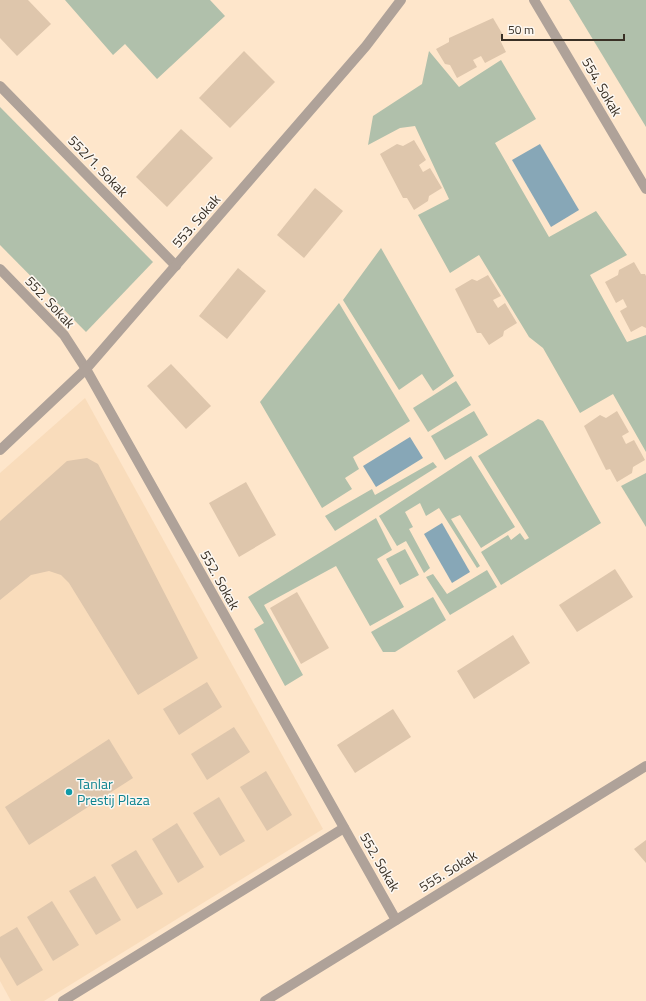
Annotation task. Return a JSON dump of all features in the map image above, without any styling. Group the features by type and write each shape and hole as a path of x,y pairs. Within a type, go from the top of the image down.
{"street":[{"name":"553. Sokak","path":"0,450 86,369 366,46 401,0"},
{"name":"554. Sokak","path":"534,0 646,188"},
{"name":"552/1. Sokak","path":"0,86 176,266"},
{"name":"552. Sokak","path":"0,269 64,336 86,369 396,920"},
{"name":"555. Sokak","path":"265,1001 646,766"},
{"path":"63,1001 344,828"}],"shaded area":[{"path":"85,398 323,829 44,1001 11,1001 0,981 0,473"}],"green space":[{"path":"65,0 210,0 225,16 157,79 125,44 113,55"},
{"path":"569,0 646,0 646,127"},
{"path":"429,51 459,87 501,60 536,119 495,143 549,237 596,211 627,255 590,275 627,342 646,335 646,452 613,394 580,413 543,348 529,337 479,255 450,273 418,215 449,199 415,126 400,128 368,145 373,116 422,84"},
{"path":"0,107 153,262 86,332 0,245"},
{"path":"381,248 454,376 433,391 422,374 399,390 343,300"},
{"path":"339,303 410,421 353,457 359,469 345,478 352,489 322,508 260,402"},
{"path":"456,381 471,405 428,432 413,408"},
{"path":"474,411 488,435 445,460 431,436"},
{"path":"538,419 543,421 601,523 501,585 481,552 508,535 511,540 520,533 525,540 529,538 478,456"},
{"path":"471,456 515,527 481,548 460,515 451,519 480,566 477,568 439,508 426,516 420,503 405,512 413,527 409,529 430,568 424,573 406,541 397,546 379,516"},
{"path":"433,462 437,467 335,531 325,516 372,489 375,495"},
{"path":"646,473 646,527 621,486"},
{"path":"376,518 392,550 377,559 404,607 370,626 336,566 264,605 303,675 285,686 254,629 264,623 248,597"},
{"path":"405,549 419,575 400,585 386,559"},
{"path":"487,570 497,587 450,615 426,577 433,574 447,594"},
{"path":"433,597 446,620 395,652 383,652 371,632"}],"water":[{"path":"540,144 579,210 551,227 512,160"},
{"path":"410,437 423,458 376,487 363,466"},
{"path":"442,523 470,572 452,583 424,534"}],"building":[{"path":"0,0 28,0 51,24 17,56 0,38"},
{"path":"493,18 503,35 500,40 506,52 485,63 481,56 473,60 477,67 457,78 450,65 445,64 436,49 449,42 449,38"},
{"path":"244,51 275,82 230,128 199,98"},
{"path":"181,129 213,158 167,207 136,177"},
{"path":"414,140 426,160 419,165 423,172 430,168 442,188 429,196 428,201 414,210 407,198 403,198 380,154 397,144 403,146"},
{"path":"315,188 343,211 304,258 277,235"},
{"path":"634,262 641,274 645,274 646,276 646,328 642,326 631,332 620,311 627,307 623,299 616,303 605,282 618,275 619,270"},
{"path":"238,268 266,291 227,339 199,316"},
{"path":"488,275 501,296 493,300 498,308 505,303 517,323 504,331 503,336 489,345 481,333 477,333 455,289 472,279 477,281"},
{"path":"171,364 211,406 186,429 147,386"},
{"path":"617,411 629,432 622,436 626,444 634,440 645,460 633,467 632,473 617,482 610,469 606,470 584,426 600,415 606,418"},
{"path":"87,458 98,464 198,658 138,695 69,583 61,575 49,571 31,575 0,600 0,521 67,461"},
{"path":"246,482 276,535 239,557 209,503"},
{"path":"615,569 633,597 577,632 559,605"},
{"path":"297,592 329,648 301,664 270,608"},
{"path":"513,635 530,663 474,699 457,671"},
{"path":"207,682 222,707 179,735 163,709"},
{"path":"393,709 411,737 355,773 337,745"},
{"path":"234,727 250,752 207,780 191,754"},
{"name":"Tanlar Prestij Plaza","path":"109,739 133,778 29,845 5,807"},
{"path":"266,771 292,815 267,831 240,787"},
{"path":"219,797 245,841 220,856 193,813"},
{"path":"177,823 204,867 178,883 152,839"},
{"path":"646,840 646,863 634,849"},
{"path":"136,850 163,894 137,909 111,865"},
{"path":"95,876 121,920 96,935 69,891"},
{"path":"52,901 79,945 53,961 27,917"},
{"path":"17,927 43,970 17,986 0,957 0,937"}],"place":[{"name":"Tanlar Prestij Plaza","path":"69,792"}]}
